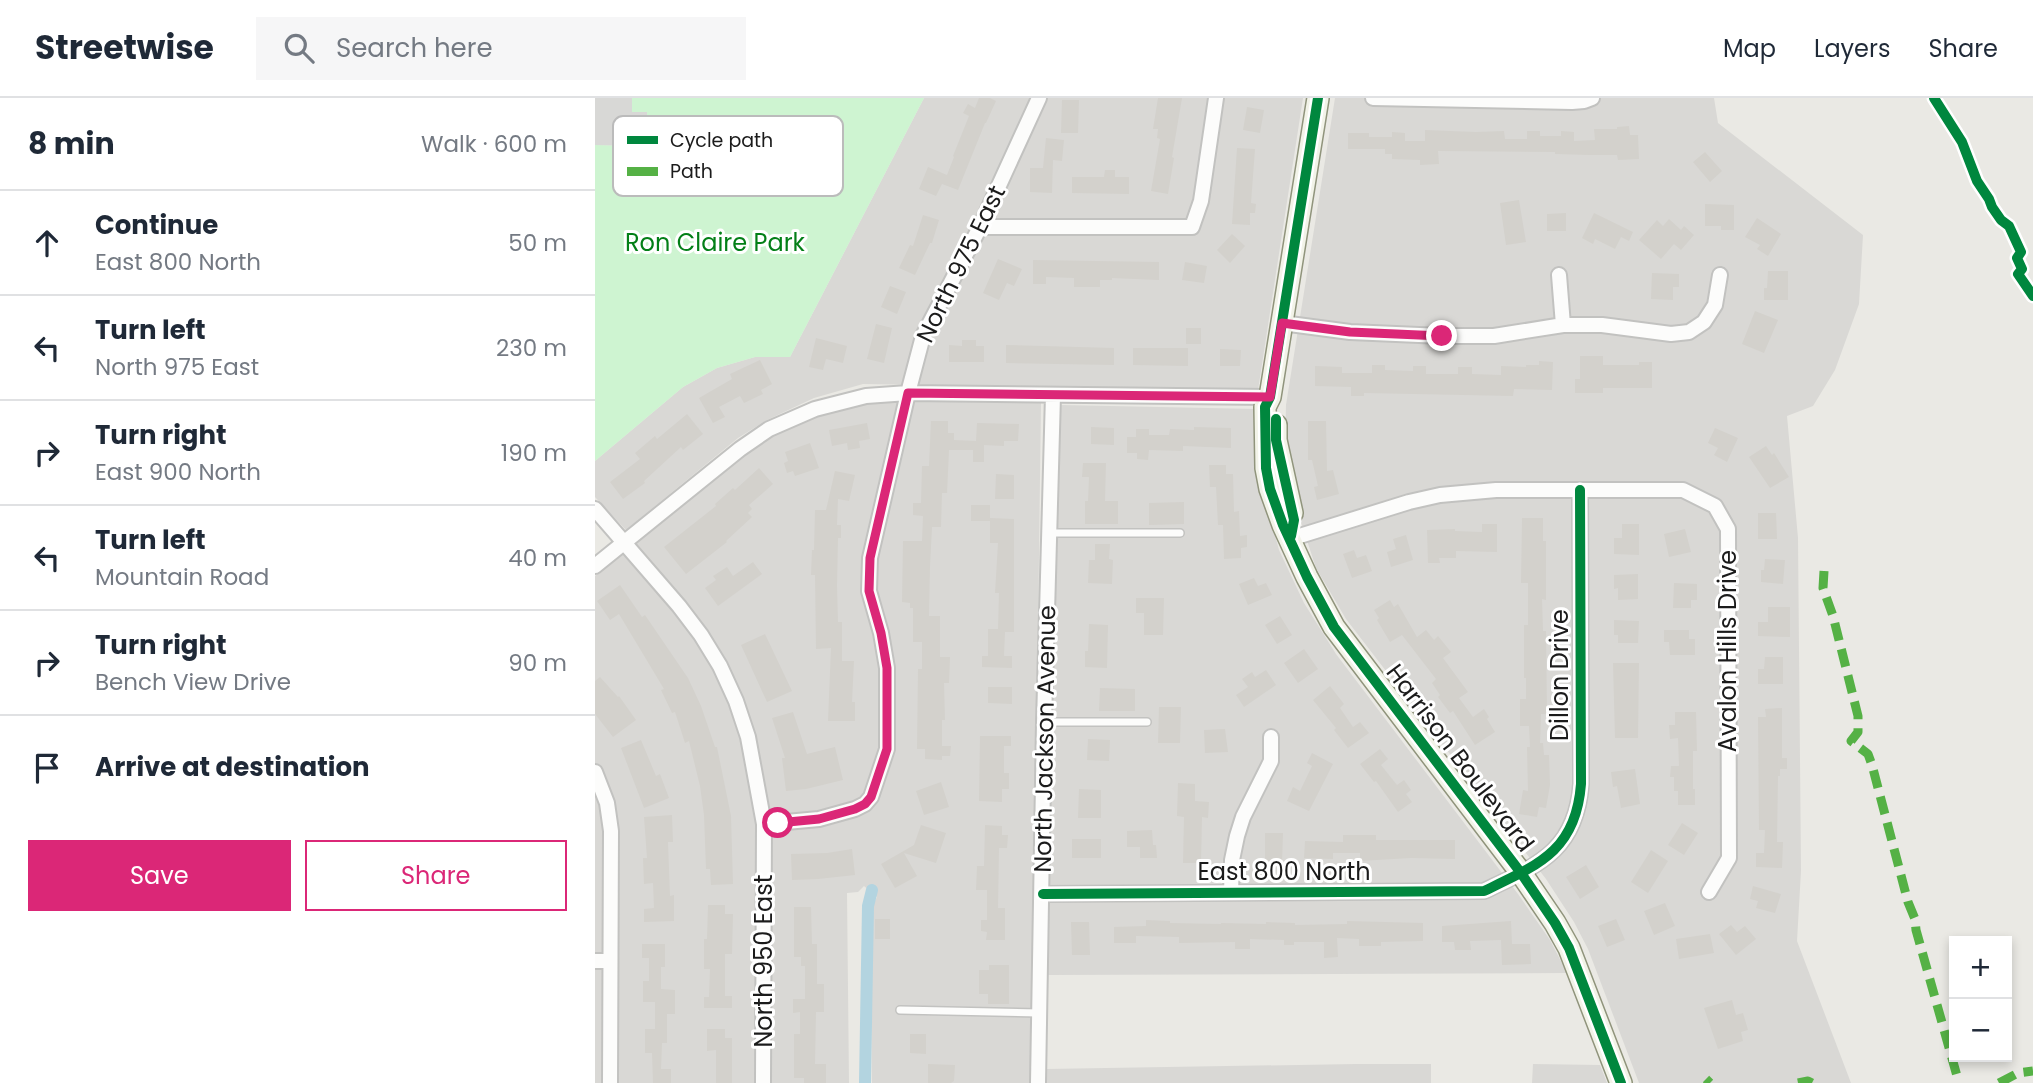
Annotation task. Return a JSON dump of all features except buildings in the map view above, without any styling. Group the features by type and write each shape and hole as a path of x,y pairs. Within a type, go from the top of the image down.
{"street":[{"name":"North 975 East","path":"764,824 819,819 855,809 871,797 887,749 887,668 881,633 869,591 870,558 908,393 923,336 981,227 1039,98"},
{"path":"981,227 1192,227 1201,201 1216,98"},
{"path":"1290,539 1294,520 1276,440 1275,407 1270,397 1318,98"},
{"path":"1373,98 1572,102 1593,98"},
{"path":"1559,275 1563,325"},
{"path":"1282,323 1350,332 1442,336 1494,336 1563,325 1602,325 1671,334 1689,332 1704,322 1715,305 1720,275"},
{"path":"595,566 740,449 769,429 815,409 866,396 908,393 1270,397"},
{"name":"North Jackson Avenue","path":"1038,1083 1053,395"},
{"name":"Avalon Hills Drive","path":"1290,539 1409,502 1440,495 1496,490 1683,491 1715,506 1728,529 1730,858 1709,892"},
{"name":"Dillon Drive","path":"1521,873 1553,851 1568,834 1580,803 1580,490"},
{"name":"North 950 East","path":"595,509 679,606 720,666 748,737 764,824 763,1083"},
{"name":"Harrison Boulevard","path":"1290,539 1307,578 1334,627 1521,873 1555,923 1569,948 1621,1083"},
{"path":"1231,893 1232,860 1237,836 1243,817 1271,761 1271,737"},
{"path":"595,772 607,803 611,831 610,1083"},
{"name":"East 800 North","path":"1043,894 1484,891 1521,873"},
{"path":"595,961 610,961"}],"lane":[{"path":"1049,533 1180,533"},
{"path":"1044,722 1147,722"},
{"path":"899,1010 1039,1013"}],"shaded area":[{"path":"595,98 632,98 632,112 647,112 647,116 613,116 613,145 595,145"},
{"path":"924,98 1303,98 1258,390 863,384 814,398 767,420 738,438 626,530 595,497 595,461 683,387 717,368 755,357 790,357"},
{"path":"1335,98 1714,98 1718,123 1863,235 1859,304 1835,370 1813,406 1787,416 1798,538 1801,871 1797,941 1851,1083 1639,1083 1588,949 1574,922 1546,879 1346,619 1316,568 1298,513 1285,451 1286,405"},
{"path":"870,401 1041,403 1032,1083 872,1083 871,909 877,897 864,886 858,892 847,893 849,1083 595,1083 595,576 734,459 769,435 820,412"},
{"path":"1061,405 1257,409 1264,494 1279,550 1304,603 1336,654 1518,894 1550,940 1567,973 1048,975 1053,595"},
{"path":"1431,1064 1431,1083 1045,1083 1046,1069"},
{"path":"1533,1064 1600,1065 1607,1083 1532,1083"}],"green space":[{"name":"Ron Claire Park","path":"632,98 924,98 790,357 755,357 717,368 683,387 595,461 595,145 613,145 613,196 843,196 843,116 646,116 646,112 632,112"}],"waterway":[{"path":"865,1083 868,906 872,890"}],"marked path":[{"path":"1824,571 1823,588 1833,616 1858,716 1858,732 1851,741 1868,754 1872,765 1957,1083"},
{"path":"1999,1083 2018,1073 2033,1071"},
{"path":"1706,1079 1710,1083"},
{"path":"1798,1083 1812,1083"}],"cycle path":[{"path":"1318,98 1270,397 1265,407 1266,468 1270,489 1307,577 1334,627 1521,873 1555,923 1569,948 1621,1083"},
{"path":"1934,98 1962,142 1977,181 1992,207 2009,226 2021,252 2017,258 2022,269 2018,274 2033,296"},
{"path":"1276,419 1276,440 1294,520 1291,536"},
{"path":"1043,894 1484,891 1521,873 1551,853 1571,825 1578,807 1581,784 1580,490"}],"route":[{"path":"778,823 819,819 865,804 871,797 887,749 887,668 881,633 869,591 870,558 908,393 1270,397 1282,323 1350,332 1442,336"}]}
